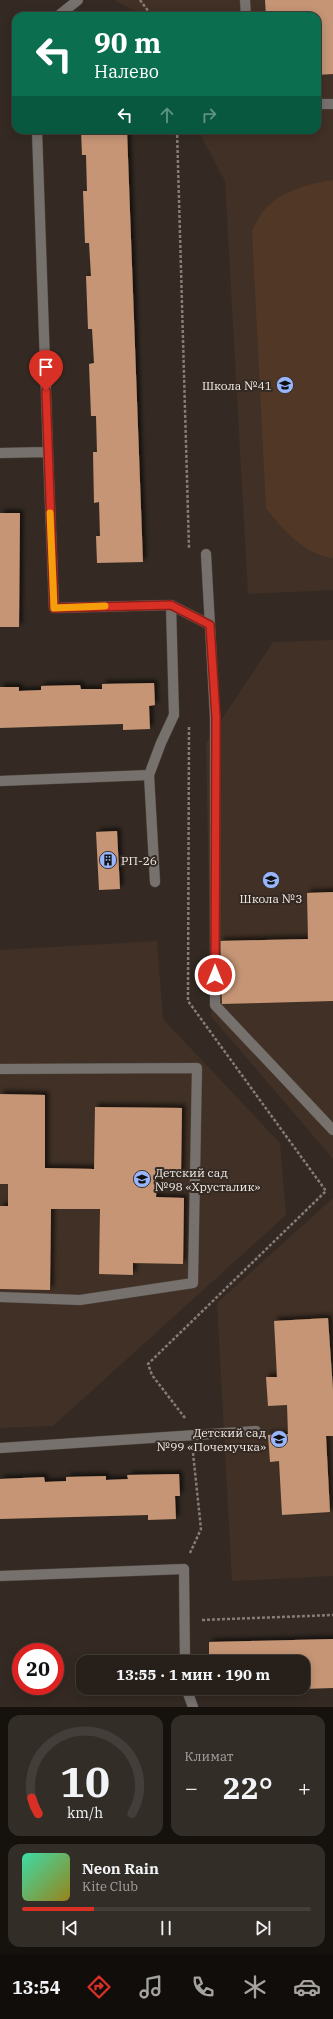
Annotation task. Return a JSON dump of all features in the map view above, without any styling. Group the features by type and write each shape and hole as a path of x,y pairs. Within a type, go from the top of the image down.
{"lane":[{"path":"63,12 78,0"},
{"path":"245,0 246,12"},
{"path":"321,104 333,104"},
{"path":"37,134 54,608 171,605 210,625"},
{"path":"0,453 48,452"},
{"path":"206,554 216,717 215,1005 333,1130"},
{"path":"156,882 149,775 161,743 174,715 171,605"},
{"path":"0,781 149,775"},
{"path":"0,1069 197,1068 193,1283 80,1300 0,1297"},
{"path":"0,1448 256,1430"},
{"path":"0,1576 184,1568 186,1655"},
{"path":"189,1695 193,1707"}],"path":[{"path":"140,0 149,12"},
{"path":"185,1620 333,1615"}],"shaded area":[{"name":"Школа №41","path":"114,0 333,0 333,590 248,594 225,181 200,134 321,134 321,12 136,11"},
{"path":"333,180 333,558 323,556 304,547 279,524 266,508 252,231 263,211 272,202 296,189"},
{"name":"Школа №3","path":"333,640 333,1159 211,1016 206,743 273,642"},
{"name":"Детский сад №98 «Хрусталик»","path":"157,941 163,1019 280,1143 286,1215 53,1426 0,1428 0,950"},
{"name":"Детский сад №99 «Почемучка»","path":"333,1198 333,1576 232,1581 217,1303"}],"building":[{"path":"265,0 333,0 333,74 321,75 321,12 266,12"},
{"path":"81,134 127,134 143,562 97,563 96,536 100,536 99,502 94,503 93,452 97,452 96,416 91,416 89,364 94,363 92,329 88,329 86,276 91,276 89,243 85,243 83,191 87,191 86,155 82,155"},
{"path":"0,513 20,513 19,627 0,627"},
{"path":"154,683 155,705 149,706 150,729 123,730 123,724 0,728 0,687 19,687 19,691 41,690 41,686 80,685 81,689 102,689 102,684"},
{"name":"РП-26","path":"117,831 120,889 99,890 96,832"},
{"path":"333,892 333,1001 222,1004 220,941 308,939 307,893"},
{"path":"0,1094 45,1095 45,1168 94,1169 95,1107 182,1108 181,1175 157,1175 156,1197 184,1198 183,1264 133,1263 133,1275 99,1274 100,1209 51,1209 50,1290 0,1289 0,1206 8,1206 8,1184 0,1184"},
{"path":"328,1318 333,1390 333,1436 326,1436 330,1512 282,1515 279,1461 270,1462 268,1435 288,1434 287,1405 268,1406 266,1377 277,1377 274,1321"},
{"path":"179,1474 180,1496 175,1496 176,1519 148,1520 148,1515 0,1519 0,1479 44,1477 45,1482 66,1481 66,1477 106,1476 106,1480 128,1479 127,1475"},
{"path":"333,1639 333,1688 310,1689 310,1655 209,1655 209,1642"}],"slow traffic":[{"path":"50,513 54,608 105,606"}],"place":[{"name":"Школа №41","path":"285,385"},
{"name":"РП-26","path":"108,860"},
{"name":"Школа №3","path":"271,880"},
{"name":"Детский сад №98 «Хрусталик»","path":"142,1179"},
{"name":"Детский сад №99 «Почемучка»","path":"279,1439"}],"route":[{"path":"46,391 54,608 171,605 210,625 216,717 215,975"}]}
